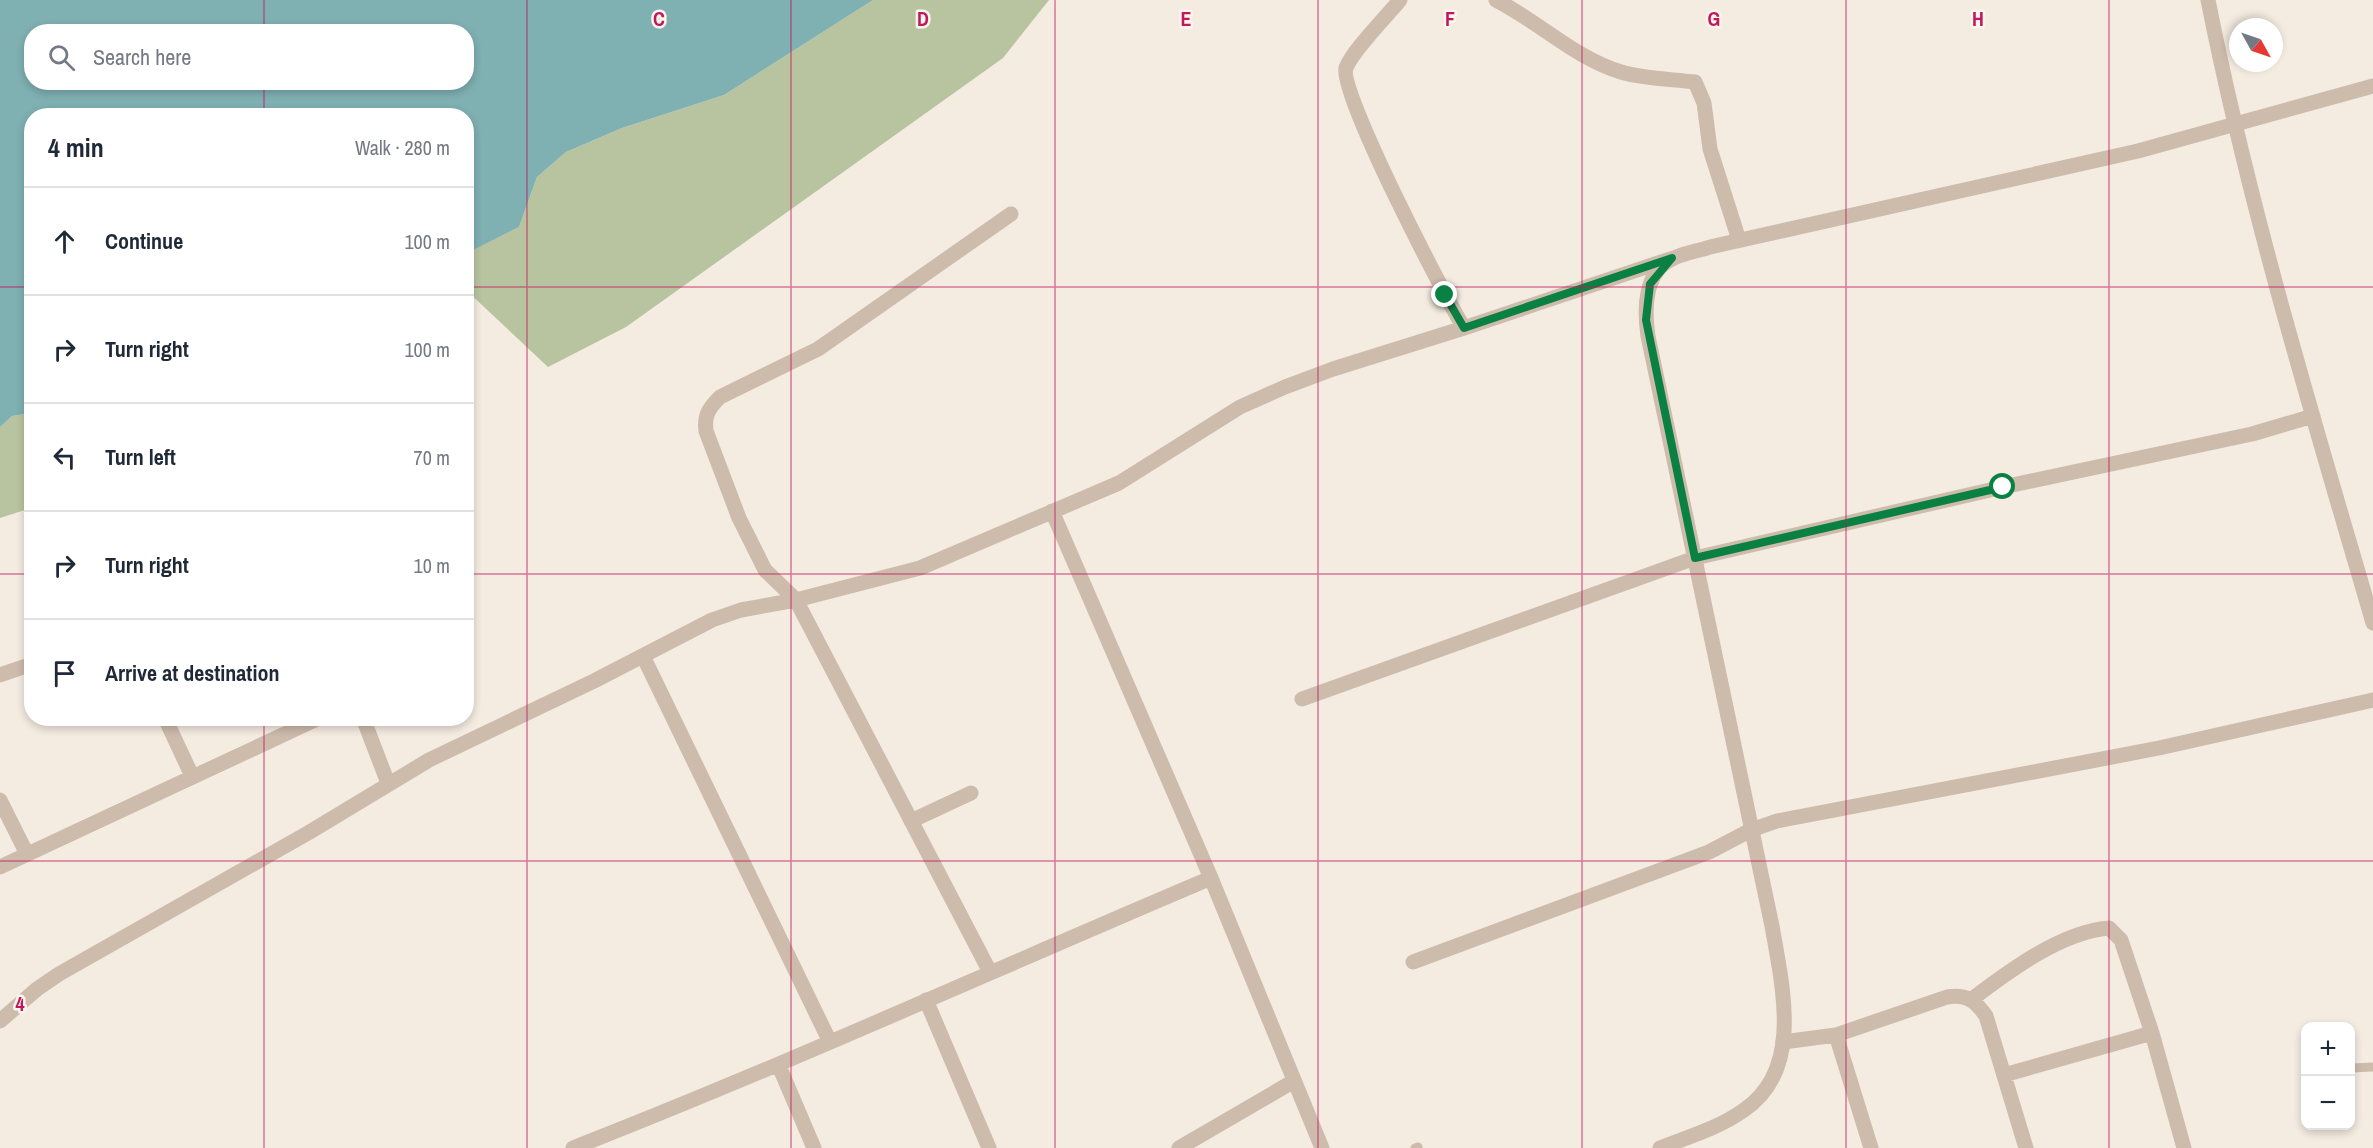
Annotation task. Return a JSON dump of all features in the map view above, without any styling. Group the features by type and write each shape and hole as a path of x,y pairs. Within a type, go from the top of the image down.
{"street":[{"path":"1400,0 1354,55 1346,67 1344,76 1366,133 1445,295 1464,328"},
{"path":"1496,0 1555,38 1621,72 1652,79 1695,82 1704,103 1710,149 1739,240"},
{"path":"2208,0 2235,126 2313,416 2373,623"},
{"path":"0,1021 37,989 59,974 308,833 388,783 712,620 741,610 796,600 920,568 1119,483 1240,407 1285,387 1333,369 1672,258 1739,240 1986,186 2235,126 2373,86"},
{"path":"990,972 796,600 765,570 739,518 706,431 705,418 710,407 720,397 818,349 1011,214"},
{"path":"1660,1148 1722,1123 1760,1098 1772,1083 1784,1042 1780,970 1646,320 1650,284 1672,258"},
{"path":"1302,699 1695,558 2003,487 2252,434 2313,416"},
{"path":"1052,511 1211,878 1322,1148"},
{"path":"643,656 830,1042"},
{"path":"0,675 24,667"},
{"path":"1413,962 1708,852 1751,830 1808,814 2171,746 2373,700"},
{"path":"169,726 192,776"},
{"path":"0,867 301,726"},
{"path":"366,726 388,783"},
{"path":"911,821 971,793"},
{"path":"0,800 27,854"},
{"path":"573,1148 779,1066 990,972 1211,878"},
{"path":"1972,999 2023,960 2095,929 2109,928 2121,940 2152,1033 2184,1148"},
{"path":"1784,1042 1836,1035 1947,997 1961,995 1972,999 1986,1016 2026,1148"},
{"path":"926,1000 989,1148"},
{"path":"2004,1075 2152,1033"},
{"path":"1836,1035 1871,1148"},
{"path":"779,1066 814,1148"},
{"path":"1179,1148 1294,1081"}],"lane":[{"path":"2355,1068 2373,1067"}],"green space":[{"path":"873,0 1049,0 1003,58 626,327 548,367 474,298 474,249 519,227 537,177 566,152 622,128 724,95"},
{"path":"24,414 24,510 0,518 0,427 12,416"}],"water":[{"path":"0,0 873,0 724,95 622,128 566,152 537,177 519,227 474,250 474,108 24,108 24,414 12,416 0,427"}],"route":[{"path":"1445,295 1464,328 1672,258 1658,271 1650,284 1646,300 1646,320 1695,558 2003,487"}]}
